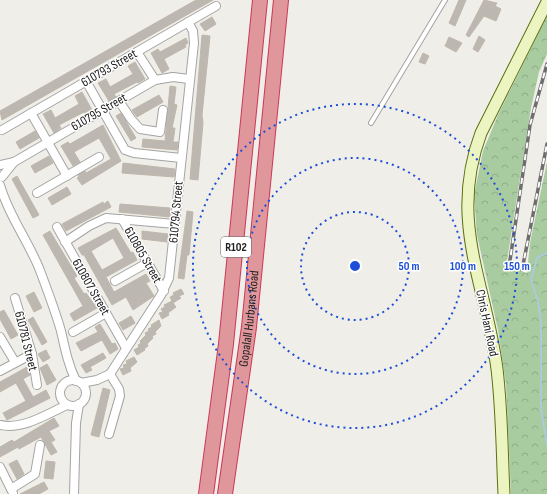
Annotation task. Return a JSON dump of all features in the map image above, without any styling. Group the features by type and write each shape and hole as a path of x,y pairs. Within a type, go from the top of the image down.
{"highway":[{"name":"Gopalall Hurbans Road","path":"206,494 226,344 260,0"},
{"name":"Gopalall Hurbans Road","path":"225,494 248,328 281,0"},
{"path":"276,57 282,38 289,0"}],"street":[{"name":"Chris Hani Road","path":"504,494 497,369 490,327 468,232 468,188 471,166 481,133 547,2"},
{"name":"610793 Street","path":"2,130 216,6"},
{"name":"610794 Street","path":"110,374 164,291 169,278 194,43 193,31 188,22"},
{"path":"137,52 155,80"},
{"name":"610795 Street","path":"14,162 155,80 173,77 189,79"},
{"path":"86,81 125,150 134,153 181,158"},
{"path":"119,101 140,129 160,132 163,110"},
{"path":"31,113 67,176"},
{"path":"37,193 99,157"},
{"path":"0,165 14,162"},
{"path":"14,162 1,179 2,200 27,241 51,301 68,364 85,392"},
{"path":"66,242 106,218 174,224"},
{"name":"610805 Street","path":"122,219 164,291"},
{"name":"610807 Street","path":"57,227 126,348"},
{"path":"115,281 147,263"},
{"name":"610781 Street","path":"15,298 32,354 37,385"},
{"path":"72,332 106,313"},
{"path":"0,337 15,362"},
{"path":"0,371 32,354"},
{"path":"65,383 68,364"},
{"path":"51,412 61,398 60,390 65,383 70,380 79,382 97,380 110,374 119,389 120,396 109,434"},
{"path":"0,425 23,424 72,405 84,398 85,392 97,380"},
{"path":"61,398 72,405 76,423 74,494"},
{"path":"0,467 13,492 35,474 40,445"}],"lane":[{"path":"371,123 445,0"}],"green space":[{"path":"547,16 547,54 539,72 531,108 506,267 527,273 530,243 547,162 547,494 511,494 506,385 498,330 477,235 474,195 483,151 498,115"}],"building":[{"path":"196,0 213,0 2,120 0,111"},
{"path":"459,0 466,0 455,26 449,23"},
{"path":"484,0 497,3 495,6 501,9 496,21 484,16 469,37 466,35"},
{"path":"212,17 216,24 205,31 200,24"},
{"path":"202,35 210,36 202,115 203,123 198,180 190,179"},
{"path":"479,36 485,40 478,52 473,49"},
{"path":"449,37 462,43 456,52 445,46"},
{"path":"186,38 188,43 185,45 186,47 164,59 169,69 162,73 151,53 158,49 160,52"},
{"path":"423,53 429,56 425,64 419,62"},
{"path":"135,62 145,79 114,94 116,97 109,101 98,83 106,79 110,87 133,74 128,66"},
{"path":"170,86 176,87 174,104 177,105 172,128 175,128 173,142 178,142 177,150 142,147 143,139 165,141"},
{"path":"82,92 92,110 85,114 84,112 59,125 61,128 54,133 43,114 51,110 55,118 79,104 75,96"},
{"path":"159,95 163,102 137,117 132,110"},
{"path":"121,113 136,138 131,141 116,116"},
{"path":"103,125 121,161 82,185 77,178 79,177 78,175 85,171 86,173 111,159 99,138 74,152 80,162 73,166 61,146 68,142 70,144"},
{"path":"35,131 39,138 20,149 16,142"},
{"path":"49,156 53,163 35,173 31,166"},
{"path":"123,163 175,169 174,177 122,173"},
{"path":"17,176 39,215 33,218 12,179"},
{"path":"67,187 71,194 52,205 48,198"},
{"path":"108,201 111,207 66,231 62,224 103,202 104,204"},
{"path":"120,204 170,208 170,217 119,212"},
{"path":"187,211 193,212 189,255 187,255 184,279 178,278"},
{"path":"116,228 137,260 106,277 114,292 146,274 150,281 146,283 154,296 133,310 126,297 112,305 84,255 82,255 78,248","holes":["113,238 124,258 102,270 91,251"]},
{"path":"50,231 77,276 74,278 84,294 86,293 97,308 74,321 70,314 83,306 43,235"},
{"path":"142,231 168,234 167,242 142,239"},
{"path":"181,289 184,294 179,296 181,298 173,303 176,307 168,313 169,315 162,319 159,313 163,312 161,309 165,307 164,305 172,301 170,297 174,295 173,293"},
{"path":"34,292 42,308 34,312 26,296"},
{"path":"4,310 18,335 11,339 0,319 0,312"},
{"path":"131,316 135,323 123,330 119,323"},
{"path":"33,317 47,342 42,345 28,320"},
{"path":"159,320 161,326 155,332 156,334 152,336 153,338 147,344 148,346 144,349 145,350 137,355 134,350 139,347 138,345 141,343 140,341 146,335 145,333 149,331 148,329 152,327 151,325"},
{"path":"100,324 112,344 115,343 118,349 110,354 102,340 81,351 76,343 98,332 95,327"},
{"path":"46,350 50,358 43,362 38,354"},
{"path":"103,353 106,358 90,367 92,370 86,373 81,365"},
{"path":"134,357 137,362 130,368 131,371 123,375 120,369 124,368 123,365 127,364 126,361"},
{"path":"47,364 56,380 47,385 40,368"},
{"path":"27,367 30,375 23,379 33,397 46,390 50,398 7,420 3,413 26,401 16,383 0,392 0,382"},
{"path":"103,388 110,390 99,437 91,435"},
{"path":"54,418 59,426 49,431 55,440 51,442 57,452 51,455 41,437 0,457 0,447 12,440 14,442"},
{"path":"17,460 24,474 17,479 9,464"},
{"path":"46,461 55,462 53,479 44,478"},
{"path":"44,482 48,489 39,494 20,494"}],"waterway":[{"path":"547,253 537,258 531,280 538,301 541,323 541,408 547,445"}],"railway":[{"path":"509,267 530,125 547,64"},
{"path":"522,270 547,144"}]}
